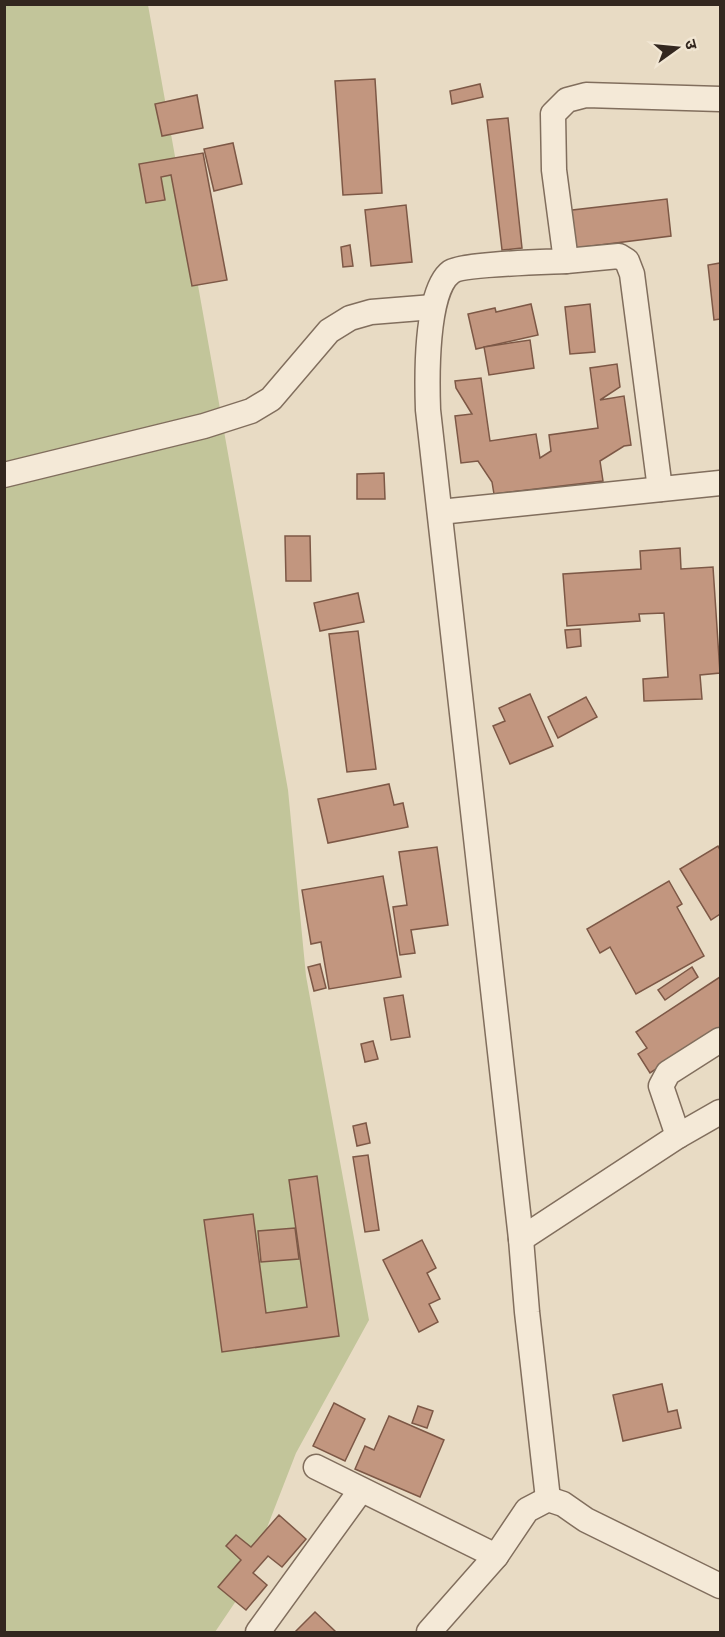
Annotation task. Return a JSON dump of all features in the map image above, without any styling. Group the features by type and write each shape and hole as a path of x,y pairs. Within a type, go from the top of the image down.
{"street":[{"path":"566,261 554,170 553,114 567,100 586,95 720,99"},
{"path":"548,1499 428,389 427,368 433,307 443,283 451,272 468,268 619,256 627,261 632,274 660,489"},
{"path":"4,475 204,426 251,411 272,399 329,330 350,318 371,312 433,307"},
{"path":"440,512 720,483"},
{"path":"678,1136 661,1086 662,1081 668,1073 720,1040"},
{"path":"521,1239 678,1136 720,1112"},
{"path":"316,1467 496,1556"},
{"path":"258,1632 361,1490"},
{"path":"429,1632 496,1556 527,1510 548,1499 563,1504 595,1524 720,1586"}],"green space":[{"path":"5,5 148,5 288,790 306,976 369,1320 296,1453 242,1592 215,1632 5,1632"}],"building":[{"path":"375,79 382,193 343,195 335,81"},
{"path":"480,84 483,97 452,104 450,91"},
{"path":"197,95 203,128 162,136 155,104"},
{"path":"508,118 522,248 502,250 487,120"},
{"path":"233,143 242,184 214,191 204,149"},
{"path":"203,153 227,280 192,286 171,175 161,177 165,200 146,203 139,164"},
{"path":"667,199 671,236 568,249 564,211"},
{"path":"406,205 412,262 371,266 365,210"},
{"path":"350,245 353,266 343,267 341,247"},
{"path":"720,263 720,319 714,320 708,265"},
{"path":"531,304 538,335 476,349 468,314 495,308 496,312"},
{"path":"590,304 595,352 570,354 565,307"},
{"path":"530,340 534,368 489,375 484,347"},
{"path":"617,364 620,387 600,400 624,396 631,445 624,446 600,461 603,481 494,494 492,482 478,461 461,463 455,416 472,414 456,388 455,381 481,378 490,441 536,434 540,458 551,451 549,435 598,428 590,368"},
{"path":"384,473 385,499 357,499 357,474"},
{"path":"285,536 310,536 311,581 286,581"},
{"path":"680,548 681,569 713,567 720,673 700,675 702,699 644,701 643,679 668,677 664,613 639,614 640,621 567,626 563,574 641,569 640,551"},
{"path":"358,593 364,622 320,631 314,603"},
{"path":"580,629 581,646 567,648 565,630"},
{"path":"358,631 376,769 347,772 329,634"},
{"path":"530,694 553,746 510,764 493,726 505,721 499,708"},
{"path":"586,697 597,717 558,738 548,717"},
{"path":"389,784 394,805 403,803 408,827 328,843 318,799"},
{"path":"718,846 720,850 720,914 711,920 680,869"},
{"path":"437,847 448,925 411,930 415,953 400,955 393,907 407,905 399,852"},
{"path":"383,876 401,977 329,989 321,942 311,944 302,890"},
{"path":"669,881 682,904 677,907 704,956 636,994 610,947 600,953 587,929"},
{"path":"320,964 326,988 314,991 308,967"},
{"path":"692,967 698,977 665,1000 658,990"},
{"path":"720,977 720,1031 718,1028 650,1073 638,1054 647,1048 636,1032"},
{"path":"403,995 410,1037 391,1040 384,998"},
{"path":"373,1041 378,1059 365,1062 361,1044"},
{"path":"366,1123 370,1143 357,1146 353,1126"},
{"path":"368,1155 379,1230 365,1232 353,1157"},
{"path":"317,1176 339,1336 222,1352 204,1220 253,1214 266,1313 307,1307 289,1180"},
{"path":"295,1228 299,1259 261,1262 258,1231"},
{"path":"422,1240 436,1268 427,1273 440,1299 429,1304 438,1322 419,1332 383,1260"},
{"path":"662,1384 668,1412 677,1410 681,1428 623,1441 613,1395"},
{"path":"334,1403 365,1419 345,1461 313,1446"},
{"path":"418,1406 433,1411 427,1428 412,1423"},
{"path":"389,1416 444,1440 420,1497 355,1469 365,1446 374,1450"},
{"path":"279,1515 306,1539 282,1567 268,1556 253,1573 267,1585 246,1610 218,1587 241,1560 226,1546 236,1535 251,1547"},
{"path":"315,1612 336,1632 295,1632"}]}
